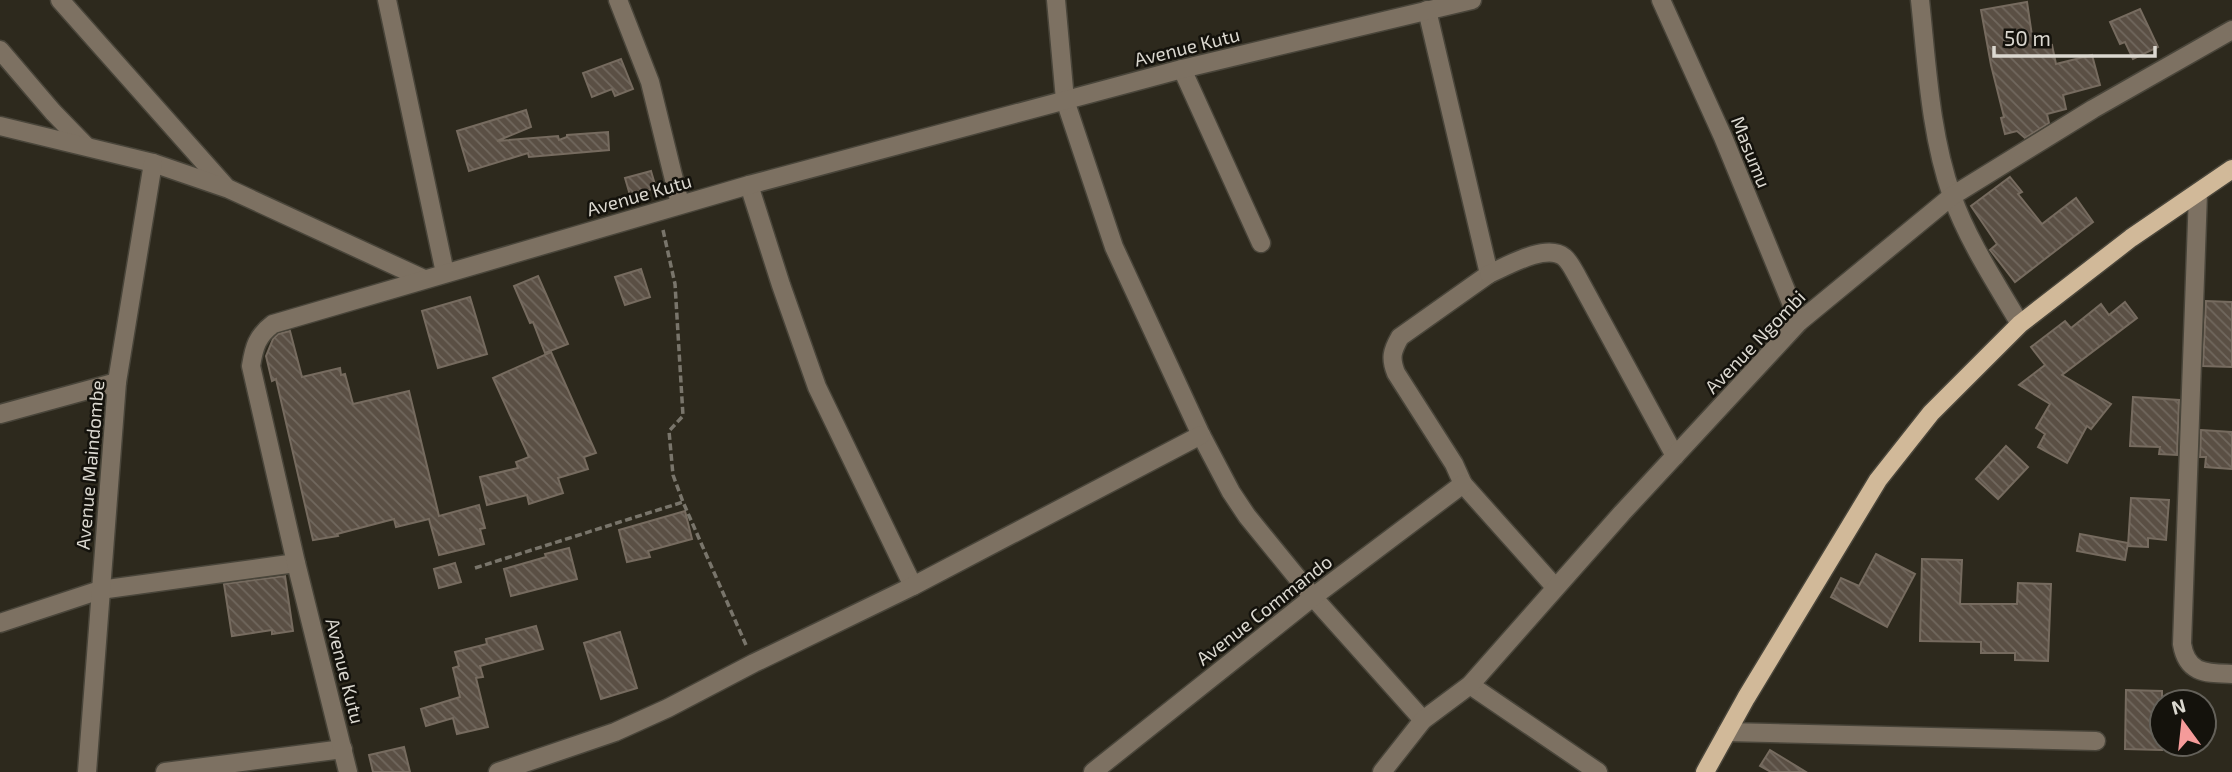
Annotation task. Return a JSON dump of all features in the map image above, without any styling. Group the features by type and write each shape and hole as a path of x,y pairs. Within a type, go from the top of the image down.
{"main road":[{"path":"1705,772 1878,480 1931,413 2020,324 2132,239 2232,169"}],"street":[{"path":"60,0 229,189"},
{"path":"387,0 446,273"},
{"path":"618,0 650,82 680,204"},
{"path":"1056,0 1065,100 1114,247 1201,435 1247,516 1313,597 1423,720"},
{"name":"Avenue Kutu","path":"348,772 251,366 254,344 262,332 273,324 749,185 1182,69 1472,0"},
{"name":"Masumu","path":"1661,0 1723,137 1799,322"},
{"path":"1920,0 1937,142 1952,197 1980,256 2020,324"},
{"path":"1427,10 1489,274"},
{"name":"Avenue Ngombi","path":"1382,772 1423,720 1470,685 1555,587 1799,322 1952,197 2093,108 2232,30"},
{"path":"0,50 86,146"},
{"path":"1182,69 1261,243"},
{"path":"0,126 153,163 229,189 424,279"},
{"name":"Avenue Maindombe","path":"87,772 117,382 153,163"},
{"path":"749,185 817,387 913,586"},
{"path":"2198,192 2182,644 2184,658 2193,668 2208,673 2232,674"},
{"path":"1555,587 1463,484 1449,456 1396,373 1391,361 1392,350 1400,337 1489,274 1535,254 1553,252 1565,258 1577,276 1675,456"},
{"path":"0,414 117,382"},
{"path":"498,772 615,732 668,708 913,586 1201,435"},
{"name":"Avenue Commando","path":"1093,772 1313,597 1463,484"},
{"path":"0,624 100,590 296,563"},
{"path":"1470,685 1598,772"},
{"path":"1727,732 2096,741"},
{"path":"165,772 343,749"}],"path":[{"path":"659,211 675,284 683,416 669,431 673,475 754,663"},
{"path":"475,568 683,502"}],"building":[{"path":"2027,2 2034,49 2052,45 2056,64 2092,55 2100,85 2063,95 2066,109 2047,114 2049,123 2025,138 2017,131 2005,134 2001,118 2004,117 1981,10"},
{"path":"2140,9 2158,47 2133,59 2125,42 2120,44 2110,22"},
{"path":"621,59 633,89 615,96 612,89 592,97 583,73"},
{"path":"526,110 531,127 497,141 558,136 559,140 567,135 608,132 609,150 529,157 528,153 469,171 457,131"},
{"path":"651,171 656,188 630,195 625,178"},
{"path":"2010,177 2022,192 2018,194 2042,224 2076,198 2093,222 2015,282 1990,250 1997,244 1971,206"},
{"path":"641,269 650,297 625,305 615,277"},
{"path":"538,276 568,344 545,353 533,322 530,323 514,286"},
{"path":"470,297 487,354 438,368 422,311"},
{"path":"2206,301 2232,302 2232,367 2203,366"},
{"path":"2125,302 2137,318 2062,375 2111,404 2091,429 2087,426 2067,463 2038,447 2045,434 2036,428 2050,404 2019,385 2045,365 2031,347 2065,321 2071,328 2101,304 2109,315"},
{"path":"290,331 302,377 340,368 341,375 345,374 353,404 409,391 439,516 479,505 485,528 480,529 484,544 439,555 429,519 396,527 394,519 337,534 338,536 313,540 276,379 272,381 266,356 273,339 278,334"},
{"path":"551,352 596,453 584,457 588,469 558,478 563,493 529,504 527,495 487,505 480,477 518,468 516,462 529,457 493,378"},
{"path":"2133,397 2179,400 2177,455 2159,454 2160,447 2130,446"},
{"path":"2201,430 2232,432 2232,469 2205,467 2206,457 2200,457"},
{"path":"2006,446 2028,467 1998,499 1976,479"},
{"path":"2131,498 2169,500 2166,540 2148,538 2148,547 2128,546"},
{"path":"685,511 692,539 648,551 650,557 627,562 619,530"},
{"path":"2080,534 2128,543 2125,560 2077,551"},
{"path":"569,548 577,579 511,596 504,569"},
{"path":"1876,554 1915,574 1887,627 1831,597 1841,578 1859,586"},
{"path":"1922,559 1962,560 1960,604 2017,604 2018,583 2051,584 2048,661 2015,660 2015,653 1981,653 1981,642 1920,641"},
{"path":"455,563 461,582 439,588 434,569"},
{"path":"285,576 293,631 272,634 272,630 232,636 224,584"},
{"path":"536,626 543,649 480,666 483,677 476,678 488,727 457,734 453,718 426,726 421,709 460,697 453,668 459,666 455,652 487,644 486,639"},
{"path":"620,632 637,688 601,699 584,643"},
{"path":"2126,690 2148,691 2148,750 2125,749"},
{"path":"404,747 410,772 373,772 369,755"},
{"path":"1770,750 1806,772 1771,772 1760,766"}]}
